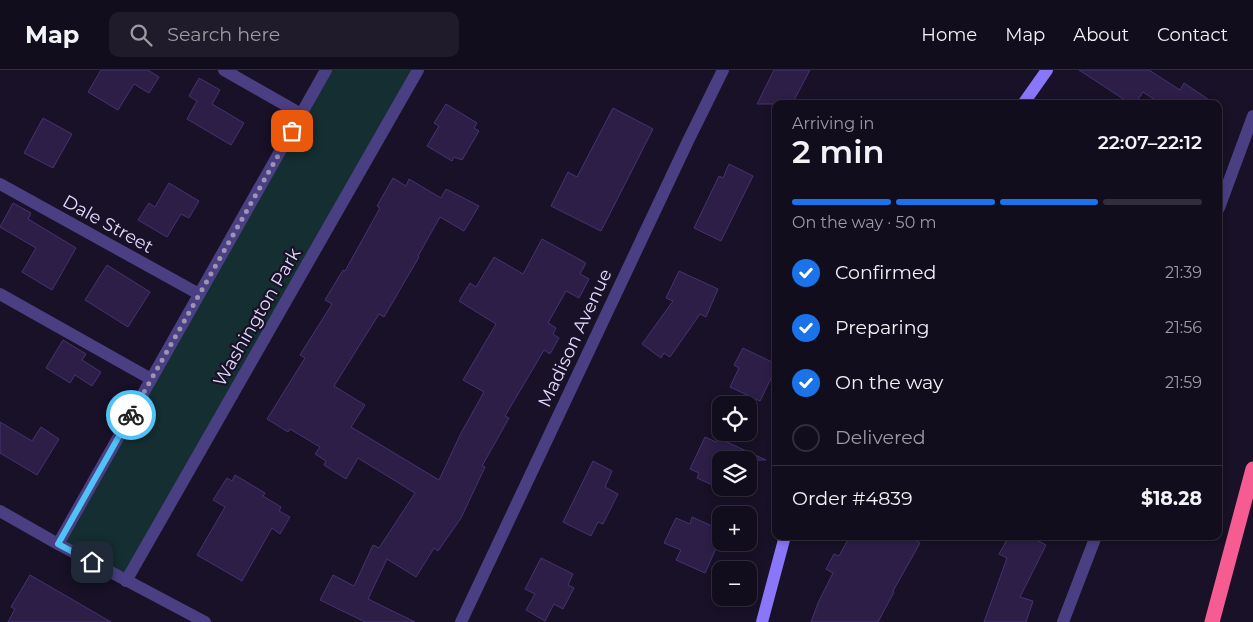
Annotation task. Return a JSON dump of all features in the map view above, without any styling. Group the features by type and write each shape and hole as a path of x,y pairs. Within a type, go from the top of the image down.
{"highway":[{"path":"1212,622 1253,470"}],"main road":[{"path":"1026,100 1047,70"},
{"path":"762,622 784,540"}],"street":[{"path":"224,70 301,114"},
{"path":"58,544 326,70"},
{"name":"Washington Park","path":"126,580 418,70"},
{"name":"Madison Avenue","path":"461,622 679,159 723,70"},
{"path":"1222,200 1253,116"},
{"name":"Dale Street","path":"0,184 199,294"},
{"path":"0,294 151,379"},
{"path":"0,511 205,622"},
{"path":"1063,622 1094,540"}],"green space":[{"path":"326,70 418,70 126,581 58,544"}],"building":[{"path":"101,70 148,70 159,77 149,93 134,84 118,110 88,92"},
{"path":"774,70 810,70 794,100 772,100 772,104 757,104"},
{"path":"1079,70 1149,70 1180,90 1184,83 1209,100 1155,100 1143,92 1138,100 1125,100"},
{"path":"199,78 220,90 212,104 244,123 231,145 187,119 197,101 189,96"},
{"path":"446,104 477,123 474,128 479,131 462,160 454,157 452,161 427,146 439,126 434,123"},
{"path":"613,108 653,129 601,231 551,206 568,172 577,177"},
{"path":"43,118 72,134 53,168 24,153"},
{"path":"729,164 753,176 721,241 694,228 719,176 723,178"},
{"path":"393,178 406,186 409,179 441,198 446,189 479,206 464,231 440,217 384,317 379,314 334,386 365,405 351,427 439,480 461,433 484,392 463,380 496,324 459,301 470,283 476,287 494,257 523,274 542,239 586,263 580,274 589,279 579,298 566,291 548,323 556,328 553,334 559,338 550,354 544,350 505,416 509,418 482,466 485,467 461,518 438,551 434,548 416,577 387,559 368,599 415,622 365,622 320,600 333,575 354,586 373,545 379,548 415,493 358,458 346,479 324,465 326,461 315,454 320,447 290,429 288,432 267,419 305,358 300,355 332,304 325,300 343,270 345,271 380,208 377,206"},
{"path":"169,183 199,201 189,218 181,214 167,237 138,220 149,203 155,207"},
{"path":"13,203 31,213 28,219 76,248 52,290 22,272 36,248 0,227"},
{"path":"107,265 150,292 128,327 85,300"},
{"path":"679,271 718,289 706,317 700,314 670,357 664,353 661,358 642,344 673,301 666,298"},
{"path":"63,340 86,354 82,360 101,372 92,386 75,375 70,383 46,368"},
{"path":"743,348 772,362 772,376 760,401 757,400 757,396 749,396 730,387 739,368 734,365"},
{"path":"0,422 32,441 41,427 59,439 37,475 0,453"},
{"path":"705,437 716,442 725,441 746,451 712,451 712,485 697,478 699,473 690,469"},
{"path":"757,456 766,460 757,460"},
{"path":"593,461 612,471 605,487 618,494 603,524 598,522 591,536 563,522"},
{"path":"235,475 265,493 263,496 281,507 279,511 290,517 280,534 272,528 242,581 197,555 225,507 213,500 227,478 232,481"},
{"path":"692,517 712,526 712,551 715,551 705,573 676,560 681,550 664,543 676,518 690,524"},
{"path":"848,540 915,540 920,543 878,622 811,622 833,573 826,569 834,554 839,556"},
{"path":"1007,540 1037,540 1046,545 1020,597 1033,601 1026,622 984,622 1007,558 999,554"},
{"path":"541,558 573,574 568,585 574,588 563,609 554,604 545,621 526,610 535,594 525,589"},
{"path":"30,575 111,622 8,622 15,609 11,607"}],"way so far":[{"path":"131,415 292,131"}],"route":[{"path":"92,562 58,544 131,415"}]}
